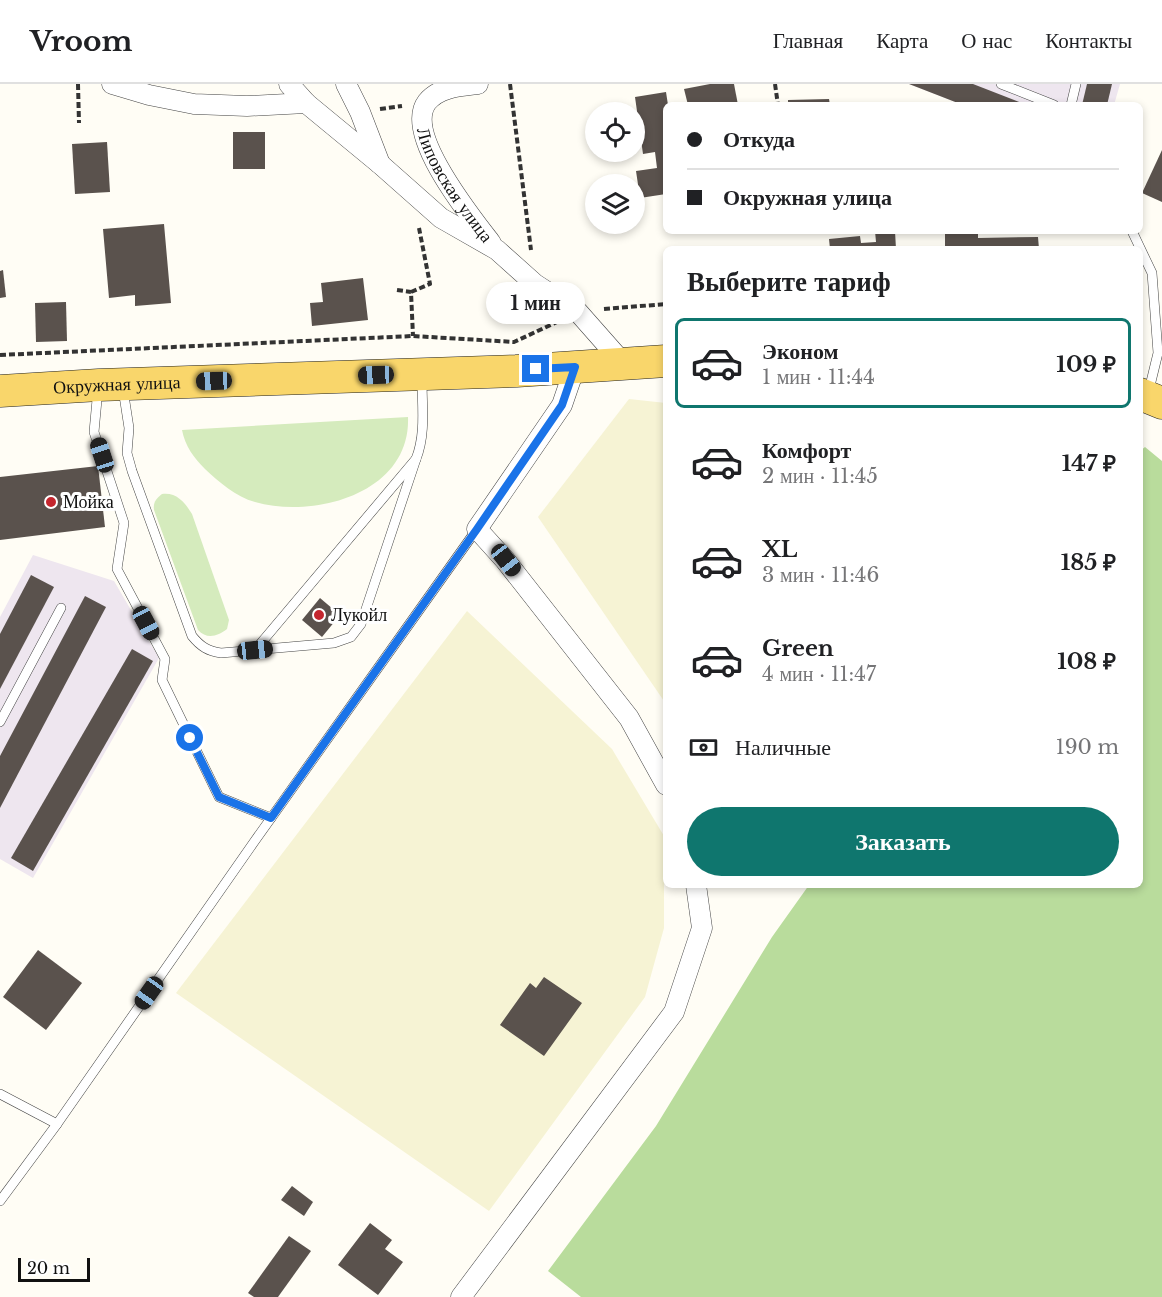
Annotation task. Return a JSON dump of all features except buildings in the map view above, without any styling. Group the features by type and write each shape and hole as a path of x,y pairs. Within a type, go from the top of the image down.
{"main road":[{"name":"Окружная улица","path":"0,390 111,384 516,371 663,361"}],"street":[{"path":"112,84 153,89 194,104 247,106 306,103"},
{"path":"289,84 306,103 441,218 497,250 535,284 578,312 623,363"},
{"path":"346,84 360,111 380,164"},
{"name":"Липовская улица","path":"478,84 451,88 437,94 427,102 423,112 424,131 431,154 456,197 497,250"},
{"path":"575,367 562,405 477,529 506,560 628,718 663,780"},
{"path":"461,1297 674,1012 702,928 696,888"}],"lane":[{"path":"1001,84 1046,102"},
{"path":"1072,102 1076,84"},
{"path":"1143,254 1152,273 1158,353 1150,398"},
{"path":"111,384 129,428 127,453 192,636 209,652 221,653 334,643 351,637 357,631 421,448 423,436 422,374"},
{"path":"111,384 94,432 124,523 117,568 165,659 162,680 219,797 271,818"},
{"path":"255,650 416,459"},
{"path":"0,1201 57,1124 477,529"},
{"path":"0,722 61,608"},
{"path":"0,1094 57,1124"}],"path":[{"path":"78,84 79,123"},
{"path":"510,84 535,284"},
{"path":"775,84 778,102"},
{"path":"397,290 411,292 430,284 419,228"},
{"path":"411,292 413,336"},
{"path":"0,355 413,336 514,342 578,312 663,304"}],"shaded area":[{"path":"909,84 1120,84 1115,102 955,102"},
{"path":"629,399 663,403 663,700 538,517"},
{"path":"33,555 114,581 159,658 33,878 0,859 0,617"},
{"path":"467,611 612,749 663,834 664,928 645,997 489,1211 176,993"}],"green space":[{"path":"408,417 405,443 394,465 377,482 331,503 305,507 255,502 235,493 197,461 182,430"},
{"path":"1145,447 1162,461 1162,1297 581,1297 548,1271 656,1126 772,937 807,888 1143,888 1143,449"},
{"path":"162,494 176,497 192,514 229,620 227,629 220,634 209,636 198,630 154,510 155,501"}],"place":[{"name":"Мойка","path":"51,502"},
{"name":"Лукойл","path":"319,615"}],"route":[{"path":"190,738 219,797 271,818 477,529 562,405 575,367 536,369"}]}
